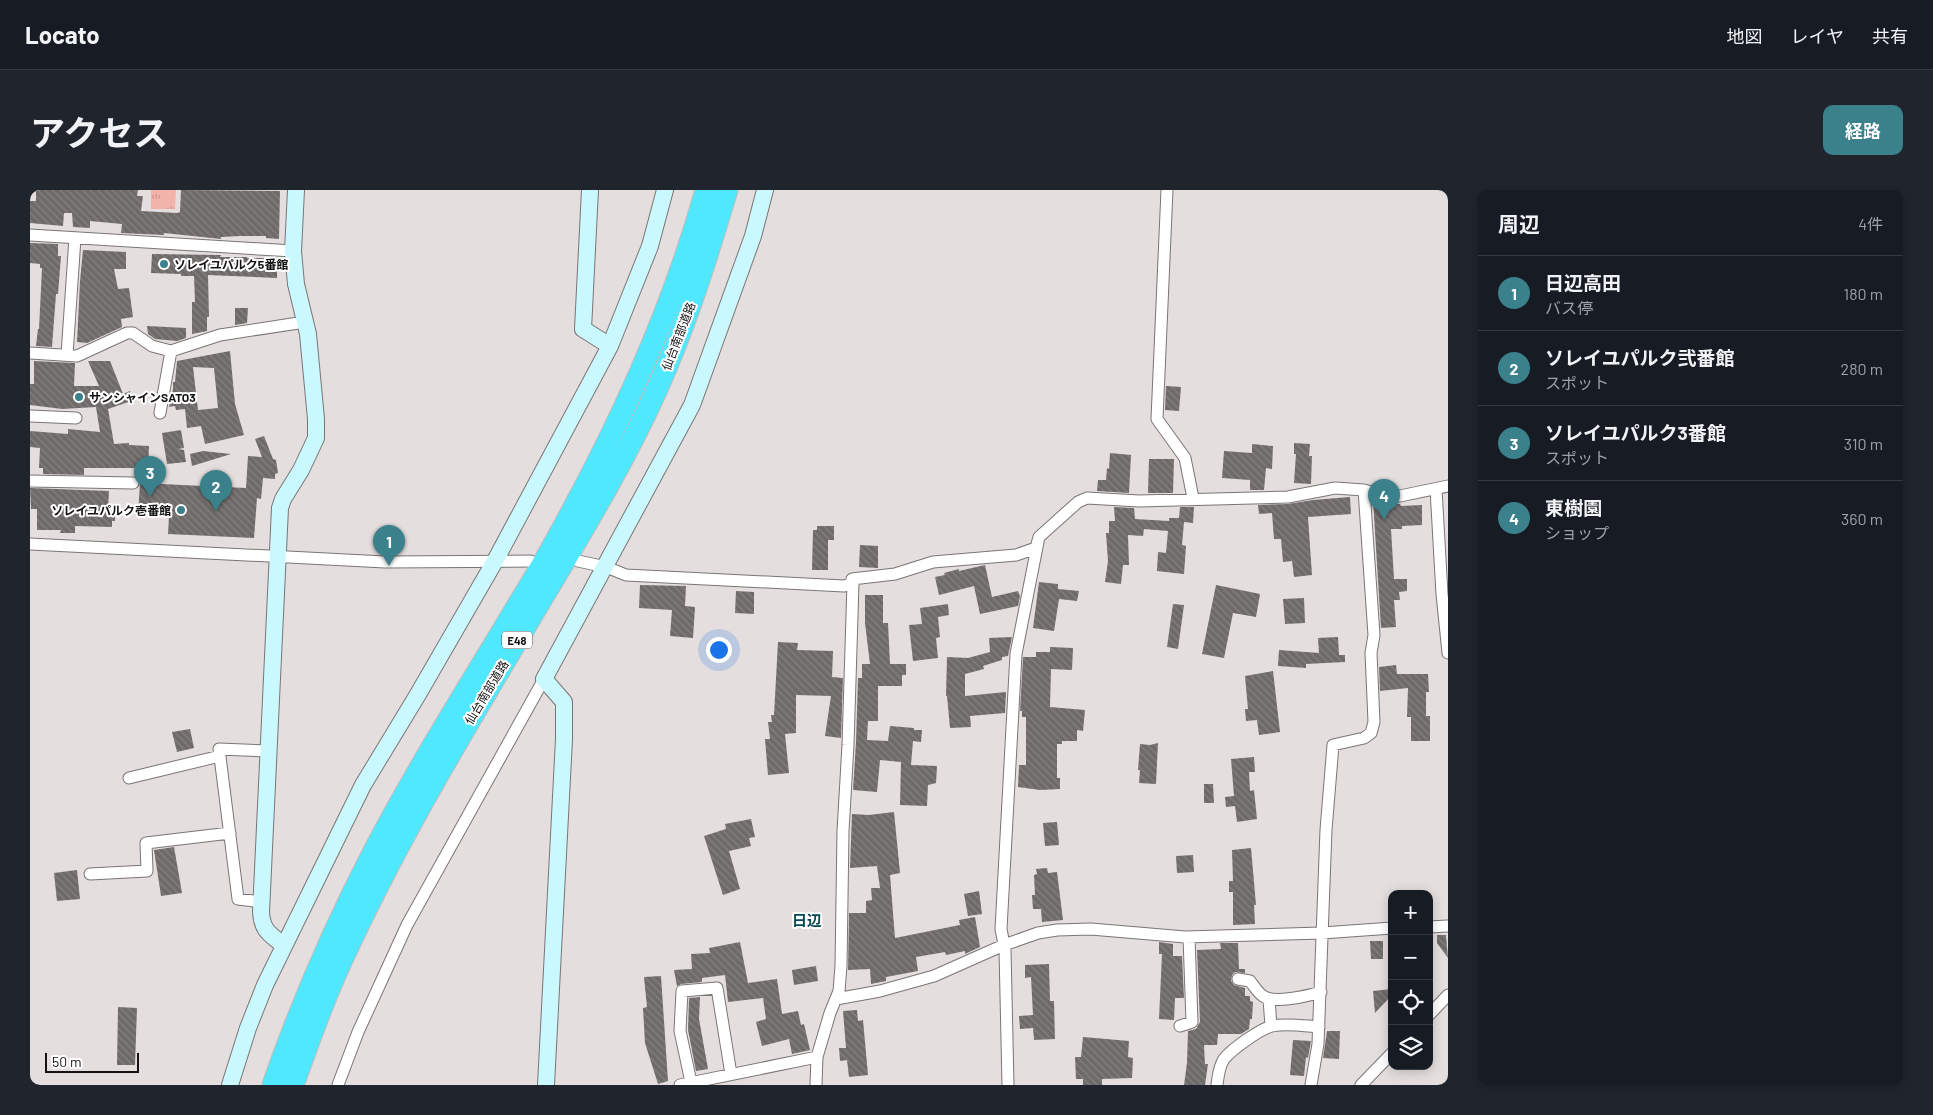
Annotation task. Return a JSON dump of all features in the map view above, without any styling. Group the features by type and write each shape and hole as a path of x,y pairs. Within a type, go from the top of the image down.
{"highway":[{"name":"仙台南部道路","path":"273,1085 294,1024 331,938 374,850 442,731 554,546 610,439 662,324 685,262 706,190"},
{"name":"仙台南部道路","path":"294,1085 312,1031 348,947 392,858 458,740 579,536 628,449 658,388 700,276 727,190"}],"street":[{"path":"283,945 268,933 262,923 280,508 316,438 305,322 296,284 293,251 296,190"},
{"path":"590,190 583,329 610,346"},
{"path":"230,1085 248,1028 283,945 363,785 495,561 610,346 650,246 665,190"},
{"path":"338,1085 358,1032 407,925 606,567 692,405 753,236 765,190"},
{"path":"1167,190 1157,418 1185,458 1193,498"},
{"path":"30,236 293,251"},
{"path":"67,355 75,238"},
{"path":"30,353 77,356 127,333 133,333 152,346 171,351 220,335 305,322"},
{"path":"160,413 171,351"},
{"path":"30,416 76,418"},
{"path":"30,481 133,483"},
{"path":"816,1085 817,1057 830,1013 839,992 841,966 843,831 854,583 852,579 895,574 933,562 1016,555 1036,548 1039,537 1078,502 1087,498 1139,501 1193,498 1288,497 1335,488 1364,490 1382,495 1400,496 1448,486"},
{"path":"1436,489 1442,594 1448,653"},
{"path":"1311,1085 1319,1027 1326,830 1334,745 1364,738 1372,733 1374,722 1371,653 1374,634 1364,490"},
{"path":"1008,1085 1004,945 1001,929 1016,654 1037,557 1039,537"},
{"path":"30,544 385,562 531,561"},
{"path":"578,561 606,567 626,575 826,586 844,586 854,583"},
{"path":"544,679 564,702 564,740 546,1085"},
{"path":"262,902 238,899 219,749 269,751"},
{"path":"128,778 220,756"},
{"path":"90,874 146,871 146,843 230,833"},
{"path":"1433,927 1448,926"},
{"path":"836,999 880,991 934,976 1004,945 1038,933 1056,930 1092,929 1189,937 1322,933 1388,928"},
{"path":"1180,1026 1192,1022 1189,937"},
{"path":"1238,979 1250,981 1261,995 1269,999 1295,998 1321,992"},
{"path":"730,1074 718,988 682,991 680,1031 685,1084 817,1057"},
{"path":"1433,1011 1448,995"},
{"path":"1269,999 1271,1026"},
{"path":"1217,1085 1224,1060 1235,1049 1271,1026 1319,1027"},
{"path":"1361,1085 1388,1057"}],"green space":[{"path":"151,190 176,190 175,209 151,209"}],"building":[{"path":"36,190 138,190 137,196 143,196 141,211 177,213 180,212 181,190 280,191 279,239 266,238 266,236 221,237 221,239 164,233 164,235 121,233 122,224 90,221 90,228 73,227 72,213 64,213 63,226 30,223 30,201 36,201"},
{"path":"30,243 58,244 58,256 61,256 52,347 36,346 39,329 42,268 40,268 40,264 30,263"},
{"path":"83,250 126,252 126,269 114,269 118,289 129,288 133,317 121,319 122,327 87,343 77,342"},
{"path":"152,254 277,258 277,278 208,275 209,317 207,317 207,331 192,334 192,302 195,302 194,276 151,273"},
{"path":"235,308 248,308 247,323 235,325"},
{"path":"147,326 186,328 186,338 177,341 155,339 148,334"},
{"path":"230,351 235,404 244,435 205,444 201,426 187,428 185,409 176,410 175,406 169,407 173,382 175,382 177,361","holes":["193,367 214,368 218,408 198,410"]},
{"path":"34,361 75,363 74,386 99,386 88,361 110,361 123,394 130,391 134,400 108,409 114,444 129,443 129,445 149,446 148,471 138,470 138,468 84,468 84,475 43,474 43,468 39,468 40,448 30,447 30,431 68,434 68,429 100,432 96,407 62,409 30,405 30,384 34,384"},
{"path":"1166,386 1181,387 1179,411 1165,410"},
{"path":"181,430 184,448 178,449 184,450 186,462 167,464 162,433"},
{"path":"264,436 273,459 276,460 278,473 275,474 275,479 263,478 261,499 257,498 254,538 168,534 169,516 138,514 140,483 246,488 248,456 262,457 255,439"},
{"path":"1294,443 1310,444 1309,456 1312,456 1311,484 1294,483 1296,454 1294,454"},
{"path":"1252,444 1273,446 1272,469 1266,468 1264,490 1250,490 1250,480 1222,478 1224,451 1252,453"},
{"path":"203,451 231,454 192,466 190,454"},
{"path":"1110,453 1131,455 1129,493 1097,491 1098,480 1106,480"},
{"path":"1149,459 1174,459 1173,493 1148,493"},
{"path":"30,488 109,491 108,511 115,511 115,521 112,521 112,527 75,526 75,533 60,533 61,530 37,530 37,509 31,509"},
{"path":"1350,497 1351,514 1308,517 1312,575 1294,577 1292,561 1283,562 1281,539 1274,539 1272,513 1259,514 1258,505 1288,504"},
{"path":"1373,500 1400,504 1401,506 1422,505 1422,525 1402,526 1402,529 1391,529 1394,579 1407,579 1407,591 1399,592 1400,600 1394,600 1396,627 1381,628"},
{"path":"1114,507 1134,508 1135,519 1169,521 1169,518 1179,518 1180,507 1194,507 1193,523 1184,522 1182,545 1186,546 1184,574 1157,571 1158,552 1166,553 1168,531 1144,529 1143,536 1128,535 1129,565 1123,565 1121,584 1105,582 1108,561 1106,533 1109,533 1109,521 1115,521"},
{"path":"817,526 834,526 834,540 828,540 828,570 812,570 813,530 817,530"},
{"path":"860,545 878,546 878,568 859,567"},
{"path":"985,565 992,597 1018,591 1020,596 1018,606 980,614 974,586 939,595 935,577 959,569 959,571"},
{"path":"1039,582 1058,584 1058,589 1079,591 1077,601 1059,599 1054,631 1033,628"},
{"path":"640,585 686,586 685,606 695,607 693,638 670,636 672,610 639,608"},
{"path":"1216,585 1260,594 1256,617 1233,613 1224,658 1202,654"},
{"path":"736,591 754,592 754,614 735,613"},
{"path":"865,595 883,595 883,623 888,623 890,664 906,664 906,675 902,675 902,686 878,686 878,721 868,721 867,740 888,741 890,726 922,730 921,742 913,741 911,765 937,766 936,783 928,785 927,806 900,805 901,762 880,760 877,792 853,790 858,678 862,678 862,664 870,664 865,623"},
{"path":"1304,598 1305,623 1285,624 1283,599"},
{"path":"948,604 949,615 938,617 940,637 936,638 938,658 913,661 909,625 922,624 920,608"},
{"path":"1173,604 1184,605 1178,649 1167,647"},
{"path":"1012,637 1008,656 983,666 984,669 965,674 965,696 1006,692 1005,713 970,716 971,727 950,728 946,696 947,657 968,658 990,652 989,638"},
{"path":"1338,637 1339,655 1345,655 1345,662 1306,664 1306,668 1278,666 1279,650 1319,653 1318,638"},
{"path":"778,642 798,643 797,650 833,651 832,677 843,678 841,738 825,736 831,696 796,695 796,733 785,734 789,773 768,775 765,739 770,739 768,722 772,722 771,715 774,715"},
{"path":"1050,647 1073,648 1072,670 1051,669 1050,707 1085,710 1083,731 1077,730 1077,741 1062,741 1062,744 1057,744 1057,778 1060,778 1060,789 1040,790 1018,787 1019,765 1026,765 1026,717 1022,717 1022,711 1020,711 1023,657 1036,657 1036,652 1050,652"},
{"path":"1396,665 1397,674 1428,674 1429,692 1426,692 1426,716 1430,716 1430,741 1411,741 1411,717 1407,717 1408,688 1380,691 1379,667"},
{"path":"1273,671 1280,732 1259,735 1257,720 1246,721 1245,709 1248,709 1245,676"},
{"path":"190,729 194,748 177,752 172,732"},
{"path":"1158,743 1156,784 1139,783 1140,744 1150,745"},
{"path":"1254,757 1255,772 1249,772 1250,791 1254,790 1257,819 1237,822 1235,806 1226,807 1225,797 1234,796 1231,759"},
{"path":"1204,784 1213,784 1214,803 1204,803"},
{"path":"894,812 900,873 890,875 895,938 960,925 959,920 975,917 980,947 965,954 965,951 946,955 945,952 916,957 918,971 886,977 886,981 871,984 870,969 848,970 849,913 866,913 866,901 872,900 871,888 880,888 877,866 850,868 852,814 869,815"},
{"path":"751,819 755,837 749,838 751,846 729,851 740,889 723,895 704,836 726,829 725,824"},
{"path":"1057,822 1059,845 1045,846 1043,823"},
{"path":"174,847 182,893 161,896 154,850"},
{"path":"1251,848 1256,905 1254,905 1255,924 1233,925 1233,892 1229,892 1229,881 1233,881 1232,850"},
{"path":"1193,855 1194,872 1177,873 1176,856"},
{"path":"1047,868 1048,873 1057,872 1063,920 1042,922 1041,909 1033,909 1032,895 1035,895 1034,875 1037,874 1036,869"},
{"path":"77,870 80,899 57,901 54,873"},
{"path":"979,891 982,914 968,916 964,894"},
{"path":"1437,935 1446,935 1448,958 1437,943"},
{"path":"1370,941 1383,941 1383,959 1371,959"},
{"path":"740,942 748,983 777,979 782,1014 798,1011 801,1025 804,1024 810,1050 792,1054 789,1039 762,1046 756,1022 766,1019 763,998 728,1002 725,975 702,978 702,982 677,986 674,970 692,969 691,954 710,953 709,948"},
{"path":"1159,942 1173,944 1173,956 1182,956 1184,998 1175,998 1174,1020 1159,1019 1162,954 1159,954"},
{"path":"1220,943 1238,943 1239,969 1245,969 1245,973 1235,972 1232,975 1231,981 1234,985 1245,988 1245,996 1250,996 1250,1001 1253,1002 1252,1019 1250,1019 1249,1029 1241,1034 1218,1034 1217,1045 1204,1045 1205,1064 1208,1064 1205,1085 1184,1085 1188,1031 1196,1029 1200,1022 1197,950 1221,949"},
{"path":"1049,964 1050,1001 1054,1001 1055,1039 1034,1040 1033,1028 1020,1029 1019,1016 1033,1015 1031,977 1025,978 1025,965"},
{"path":"816,966 818,981 794,985 792,970"},
{"path":"661,976 668,1081 658,1084 645,1043 643,1008 647,1007 644,977"},
{"path":"1388,989 1388,999 1375,1013 1373,991"},
{"path":"700,997 699,1019 708,1069 696,1071 688,1030 689,998"},
{"path":"118,1007 137,1008 135,1065 117,1065"},
{"path":"857,1010 858,1021 863,1020 868,1075 849,1077 847,1060 840,1061 839,1048 846,1048 843,1011"},
{"path":"1327,1031 1340,1031 1339,1059 1323,1058"},
{"path":"1083,1037 1129,1041 1128,1057 1133,1058 1132,1078 1102,1079 1102,1085 1083,1085 1083,1079 1076,1079 1075,1057 1081,1057"},
{"path":"1293,1040 1311,1041 1308,1058 1306,1057 1304,1076 1290,1075"}],"place":[{"name":"ソレイユパルク5番館","path":"164,264"},
{"name":"サンシャインSATO3","path":"79,397"},
{"name":"ソレイユパルク3番館","path":"150,497"},
{"name":"ソレイユパルク壱番館","path":"181,510"},
{"name":"ソレイユパルク弐番館","path":"216,511"},
{"name":"東樹園","path":"1384,520"},
{"name":"日辺高田","path":"389,566"}],"district":[{"name":"日辺","path":"807,920"}]}
